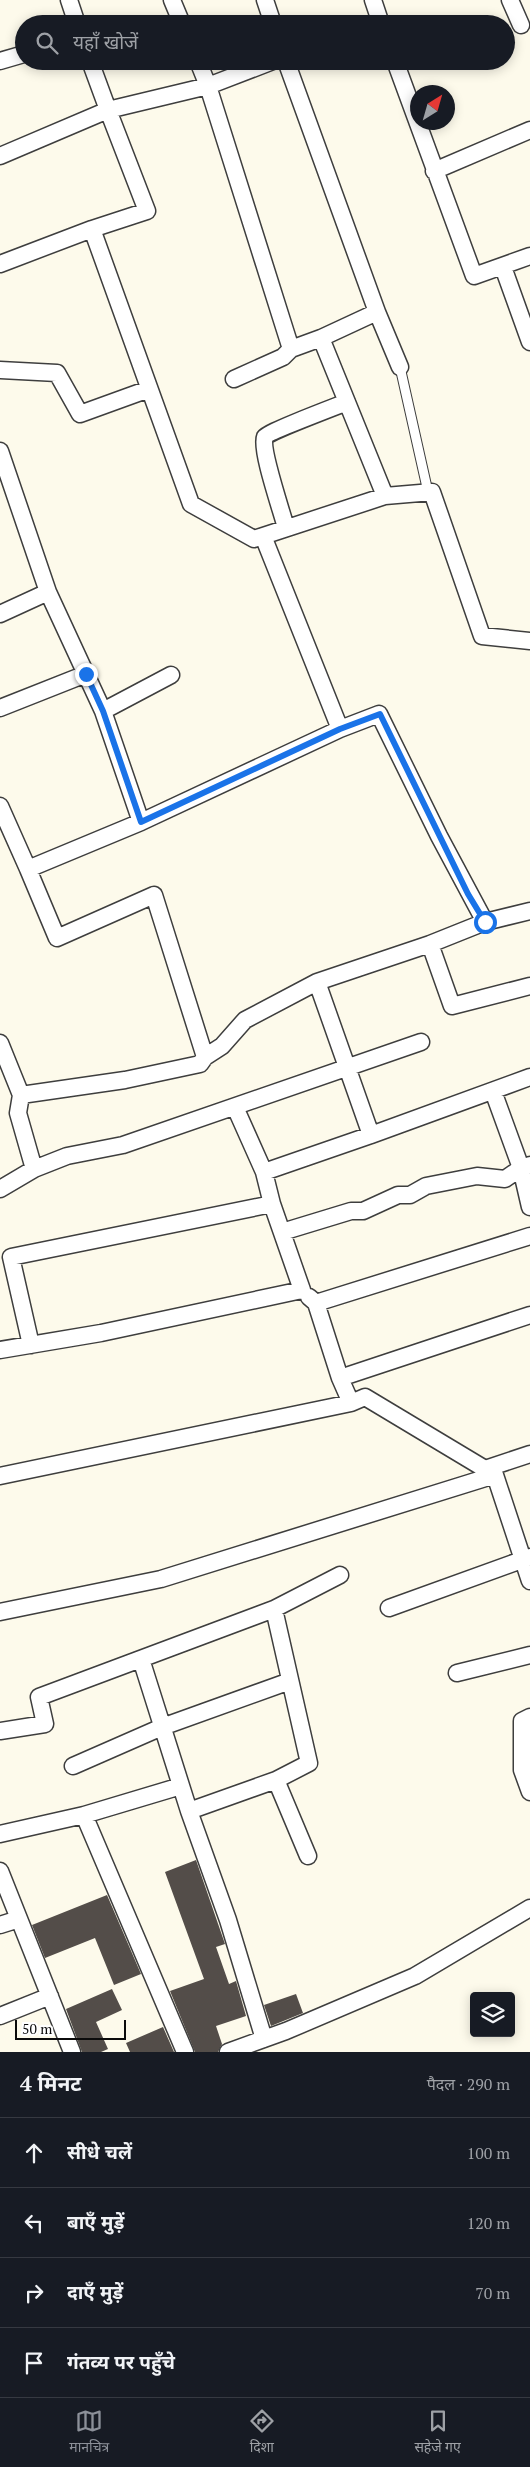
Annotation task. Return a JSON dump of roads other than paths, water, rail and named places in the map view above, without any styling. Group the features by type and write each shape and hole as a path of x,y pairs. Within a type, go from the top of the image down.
{"street":[{"path":"70,0 74,15"},
{"path":"172,0 178,15"},
{"path":"265,0 270,15"},
{"path":"373,0 376,15"},
{"path":"510,0 521,25"},
{"path":"0,61 15,57"},
{"path":"0,264 147,210 93,70"},
{"path":"202,70 291,349"},
{"path":"0,156 108,110 208,86 250,70"},
{"path":"289,70 377,312 400,367"},
{"path":"398,70 474,276 530,256"},
{"path":"434,171 530,130"},
{"path":"92,229 191,504 254,539 385,496 432,492 482,636 530,641"},
{"path":"503,267 530,342"},
{"path":"234,379 283,357 291,349 321,338 377,312"},
{"path":"321,338 385,496"},
{"path":"0,370 57,373 80,414 149,389"},
{"path":"286,528 265,452 265,438 268,434 281,428 347,402"},
{"path":"0,451 48,592 103,711 141,822"},
{"path":"264,536 340,729"},
{"path":"0,614 48,592"},
{"path":"0,708 86,674"},
{"path":"103,711 170,675"},
{"path":"28,869 141,822 340,729 380,714 443,844 485,922"},
{"path":"0,806 57,938 154,895 205,1058"},
{"path":"21,1095 125,1080 200,1064 222,1046 245,1020 317,982 430,944 485,922 530,911"},
{"path":"430,944 452,1006 530,986"},
{"path":"317,982 371,1135"},
{"path":"0,1189 34,1169 68,1156 123,1145 349,1069 421,1042"},
{"path":"0,1043 21,1095 18,1113 34,1169"},
{"path":"264,1172 530,1077"},
{"path":"493,1091 526,1166 530,1207"},
{"path":"235,1107 264,1172 272,1204 302,1290 316,1303 340,1378 351,1403"},
{"path":"282,1232 351,1211 363,1211 398,1195 410,1195 426,1186 477,1176 505,1179 526,1166"},
{"path":"31,1345 11,1257 272,1204"},
{"path":"316,1303 530,1236"},
{"path":"0,1350 119,1330 302,1290"},
{"path":"340,1378 530,1315"},
{"path":"0,1476 351,1403 364,1397 490,1472 526,1558 530,1581"},
{"path":"0,1612 161,1579 490,1472 530,1454"},
{"path":"389,1608 526,1558"},
{"path":"0,1731 45,1724 39,1697 274,1609 340,1575"},
{"path":"190,1812 276,1780 309,1763 274,1609"},
{"path":"457,1673 530,1655"},
{"path":"141,1659 180,1786 228,1920 264,2039"},
{"path":"73,1766 162,1727 290,1681"},
{"path":"530,1717 522,1721 522,1770 530,1792"},
{"path":"276,1780 308,1856"},
{"path":"0,1834 84,1815 180,1786"},
{"path":"84,1815 185,2052"},
{"path":"0,1871 72,2052"},
{"path":"228,2052 264,2039 415,1976 530,1908"},
{"path":"0,1926 19,1919"},
{"path":"0,2016 50,1996"}],"lane":[{"path":"400,367 428,492"}]}
